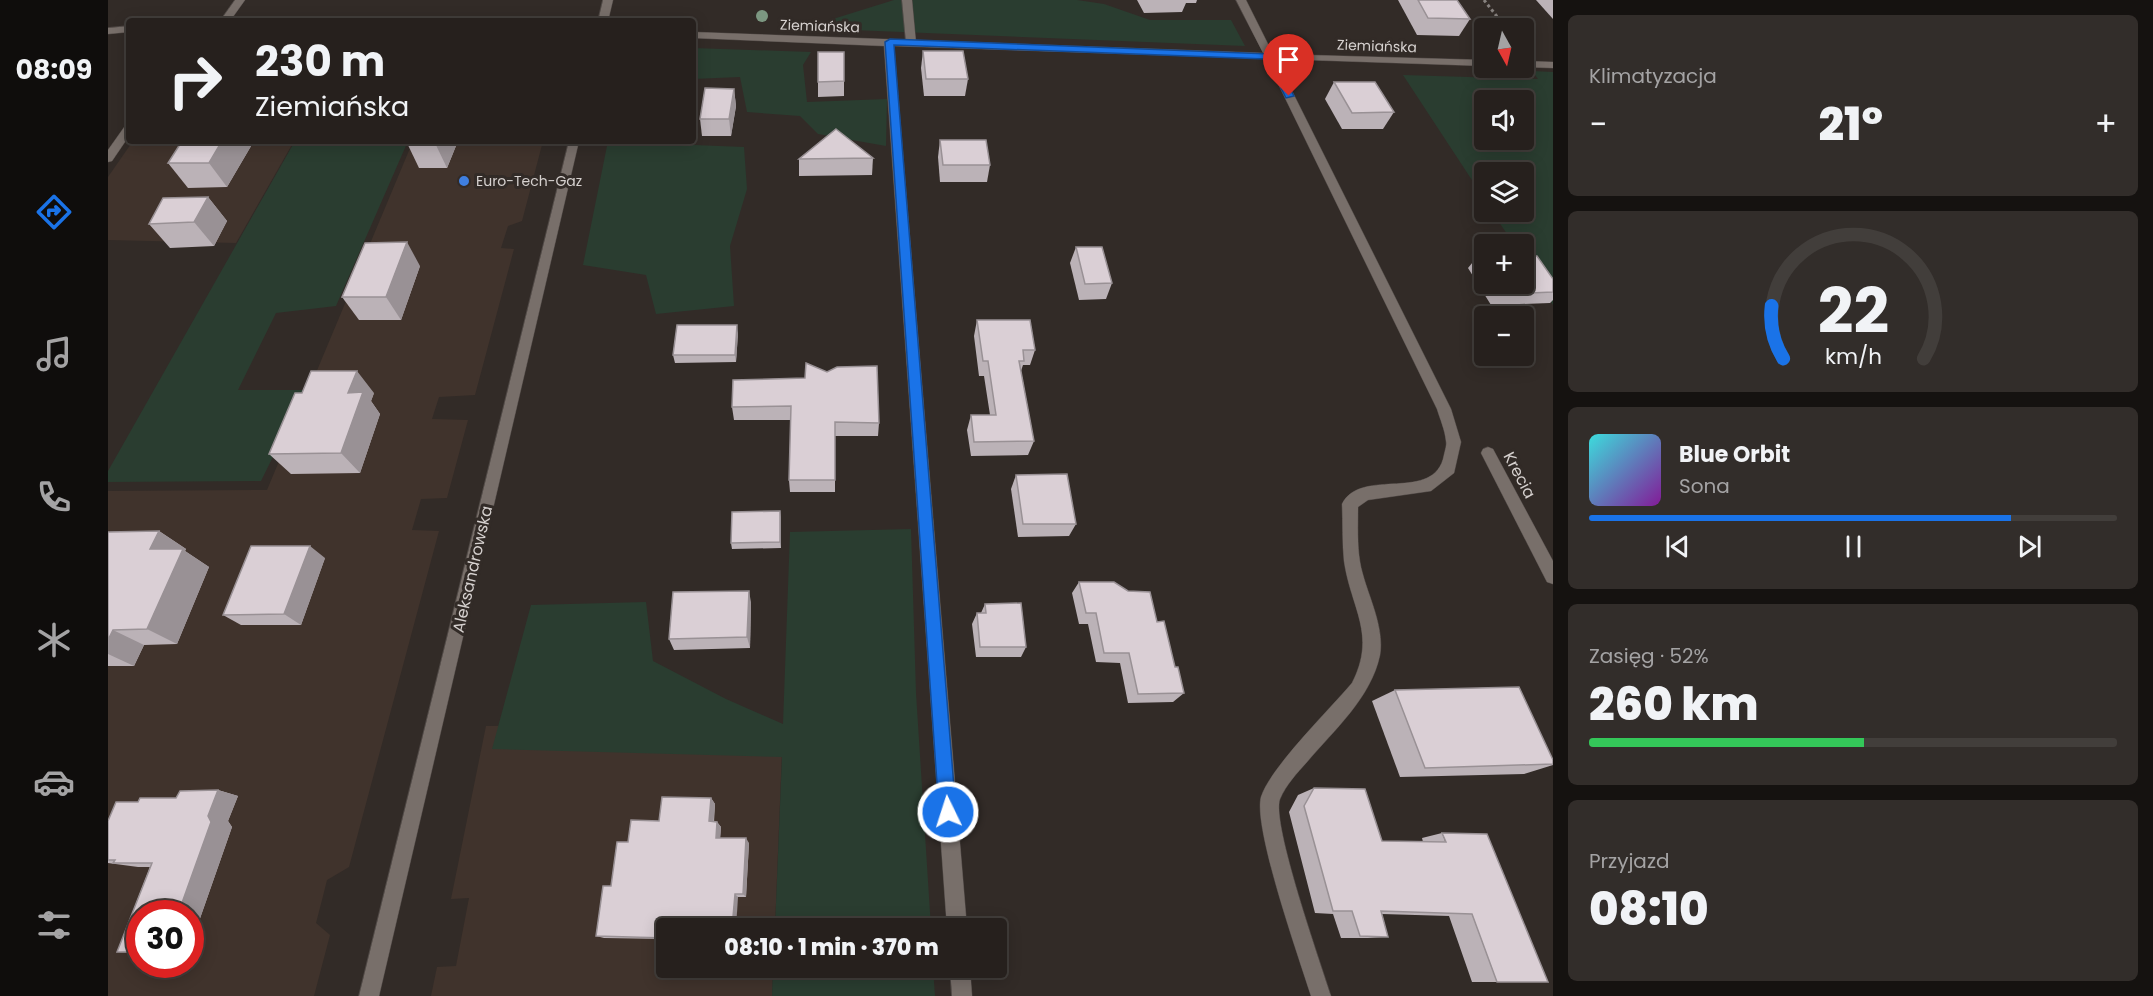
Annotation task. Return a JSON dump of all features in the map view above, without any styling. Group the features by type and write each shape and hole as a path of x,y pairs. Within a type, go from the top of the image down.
{"street":[{"path":"227,18 240,0"},
{"path":"604,18 608,0"},
{"path":"907,0 911,43"},
{"path":"1241,0 1444,409 1454,442 1449,469 1431,484 1365,494 1350,504 1352,561 1371,632 1372,651 1368,669 1358,689 1283,776 1270,799 1270,821 1276,848 1321,996"},
{"path":"108,31 126,29"},
{"name":"Ziemiańska","path":"696,35 1474,63"},
{"path":"890,42 956,918"},
{"path":"1534,64 1553,65"},
{"path":"108,158 126,132"},
{"name":"Aleksandrowska","path":"369,996 573,144"},
{"name":"Krecia","path":"1488,453 1553,576"},
{"path":"961,978 962,996"}],"path":[{"path":"1484,0 1498,18"}],"shaded area":[{"path":"131,144 292,144 236,243 108,240 108,177"},
{"path":"412,144 542,144 522,221 508,226 501,248 514,249 475,395 439,397 432,419 468,420 447,498 421,499 412,530 439,531 349,867 327,880 316,923 330,935 314,996 108,996 108,491 267,490"},
{"path":"783,724 775,918 656,918 656,978 773,978 772,996 431,996 437,967 456,966 469,898 451,899 486,726"}],"green space":[{"path":"894,0 1077,0 1104,4 1150,20 1231,20 1245,46 804,28"},
{"path":"696,48 811,52 803,65 807,102 887,99 886,146 818,134 800,116 747,112 740,77 696,79"},
{"path":"1534,71 1553,72 1553,305 1534,276 1534,234 1507,234 1499,222 1534,222 1534,162 1474,162 1474,183 1403,75 1538,79"},
{"path":"293,144 407,144 336,306 276,313 238,390 306,390 261,481 108,482 108,471"},
{"path":"607,144 692,144 744,147 747,189 730,246 734,306 656,314 646,275 583,265"},
{"path":"911,529 916,693 930,918 775,918 782,757 492,749 531,605 646,602 653,661 726,699 783,724 790,532"},
{"path":"773,978 934,978 935,996 772,996"}],"building":[{"path":"1418,0 1457,0 1470,19 1428,18"},
{"path":"923,51 963,51 968,79 926,79"},
{"path":"818,52 844,52 844,81 818,82"},
{"path":"1334,82 1375,82 1394,112 1352,113"},
{"path":"705,88 734,89 729,119 700,119"},
{"path":"836,129 873,158 799,159"},
{"path":"940,140 986,140 990,165 943,165"},
{"path":"180,144 220,144 209,163 168,163"},
{"path":"208,197 194,222 149,224 163,198"},
{"path":"407,242 386,297 342,297 365,243"},
{"path":"1076,247 1102,247 1112,283 1085,284"},
{"path":"1534,256 1537,256 1553,279 1553,292 1534,293"},
{"path":"977,320 1030,320 1035,350 1023,350 1024,361 1019,361 1034,441 974,442 971,415 996,415 988,361 983,361"},
{"path":"677,325 737,325 735,355 673,355"},
{"path":"806,363 827,372 837,367 877,366 879,423 835,422 835,480 789,480 791,406 732,407 733,380 805,378"},
{"path":"311,371 357,371 348,393 363,392 341,453 269,454 295,393 302,393"},
{"path":"1067,474 1076,524 1023,524 1016,475"},
{"path":"780,511 780,542 731,543 732,512"},
{"path":"159,531 150,549 183,549 147,629 113,630 108,640 108,532"},
{"path":"251,546 310,546 284,614 223,615"},
{"path":"1079,582 1114,582 1128,591 1150,592 1157,622 1164,621 1184,693 1138,694 1129,653 1104,653 1096,613 1086,613"},
{"path":"749,591 747,637 669,639 673,592"},
{"path":"1021,603 1026,647 980,647 977,613 986,613 985,604"},
{"path":"1519,687 1553,764 1425,768 1395,690"},
{"path":"1314,788 1365,789 1382,841 1446,842 1442,833 1487,834 1548,982 1497,982 1472,914 1381,911 1388,937 1360,936 1352,911 1333,911 1304,806"},
{"path":"218,790 208,816 211,822 183,900 137,900 152,863 113,863 115,860 108,860 108,821 116,802 138,802 140,798 176,798 180,791"},
{"path":"662,797 711,798 709,821 717,822 716,838 746,838 743,894 735,894 733,918 656,918 656,938 596,936 603,886 611,886 617,842 628,842 631,820 659,821"},
{"path":"126,929 126,952 117,952"}],"place":[{"name":"Euro-Tech-Gaz","path":"464,181"}],"route":[{"path":"948,812 890,42 1270,57 1289,96"}]}
